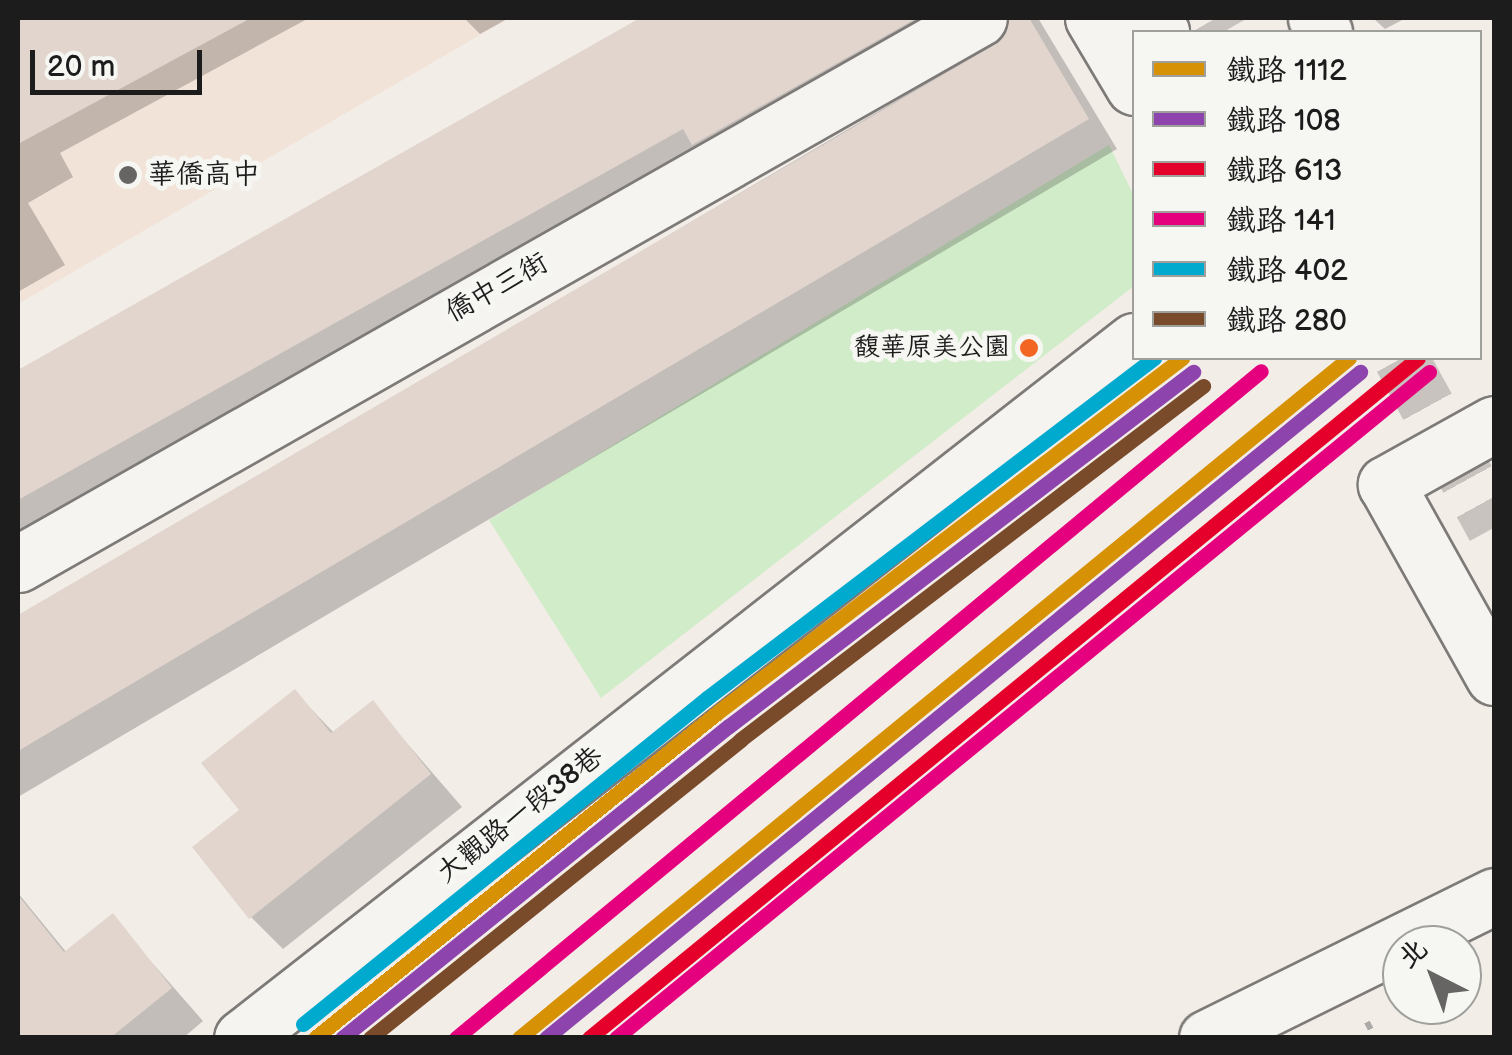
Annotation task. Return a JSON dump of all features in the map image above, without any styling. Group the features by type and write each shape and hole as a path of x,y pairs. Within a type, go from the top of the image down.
{"street":[{"name":"僑中三街","path":"18,564 979,18"},
{"path":"1092,18 1132,84"},
{"name":"大觀路一段38巷","path":"242,1038 1132,343"},
{"path":"1494,424 1386,484 1494,676"},
{"path":"1207,1038 1494,896"}],"shaded area":[{"name":"華僑高中","path":"18,18 509,18 18,304"}],"green space":[{"path":"1109,145 1132,192 1132,288 601,698 489,520"}],"building":[{"path":"18,18 251,18 18,144"},
{"path":"640,18 917,18 692,145 683,129 18,500 18,370"},
{"path":"1010,18 1029,18 1089,119 18,751 18,615 994,45"},
{"path":"295,689 331,733 373,700 431,774 249,919 192,847 239,810 201,763"},
{"path":"18,895 64,952 113,913 172,988 110,1038 18,1038"}],"tunnel":[{"path":"1215,18 1222,30"},
{"path":"1402,360 1494,527"}],"rail line":[{"name":"402","path":"303,1024 707,698 1151,360"},
{"name":"1112","path":"315,1038 718,712 1179,360"},
{"name":"1112","path":"519,1038 1347,360"},
{"name":"613","path":"589,1038 1416,360"},
{"name":"141","path":"456,1038 1261,371"},
{"name":"108","path":"342,1038 729,726 1193,372"},
{"name":"108","path":"546,1038 1360,372"},
{"name":"141","path":"616,1038 1429,372"},
{"name":"280","path":"370,1038 740,740 1203,386"}],"place":[{"name":"華僑高中","path":"128,175"},
{"name":"馥華原美公園","path":"1029,348"}]}
